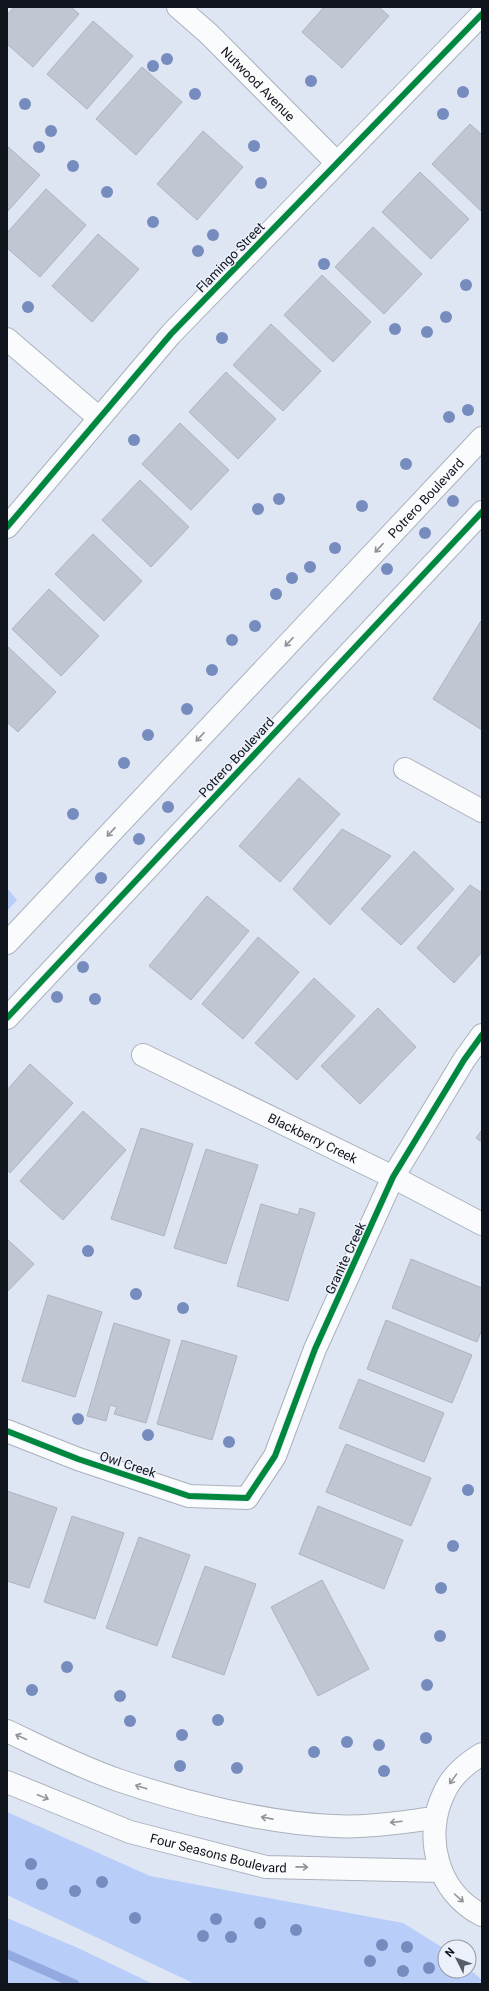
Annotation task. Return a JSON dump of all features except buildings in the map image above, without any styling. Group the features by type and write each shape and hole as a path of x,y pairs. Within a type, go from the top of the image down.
{"street":[{"name":"Nutwood Avenue","path":"178,7 209,34 337,163"},
{"name":"Flamingo Street","path":"7,527 170,334 482,14"},
{"path":"7,340 99,418"},
{"name":"Potrero Boulevard","path":"7,943 482,438"},
{"name":"Potrero Boulevard","path":"7,1018 482,512"},
{"path":"405,769 482,811"},
{"name":"Granite Creek","path":"247,1498 275,1456 315,1349 393,1177 464,1060 482,1035"},
{"name":"Blackberry Creek","path":"143,1055 393,1177 482,1224"},
{"name":"Owl Creek","path":"7,1431 78,1459 189,1496 247,1498"},
{"path":"7,1731 116,1779 173,1797 241,1813 278,1820 333,1826 380,1824 435,1818"},
{"path":"482,1754 460,1770 444,1792 435,1818 434,1845 441,1871 454,1893 473,1911 482,1915"},
{"name":"Four Seasons Boulevard","path":"7,1782 130,1832 266,1866 441,1871"}],"shaded area":[{"path":"7,888 17,900 7,911"},
{"path":"7,1812 150,1876 403,1923 437,1944 437,1979 477,1979 477,1976 482,1980 482,1984 195,1984 7,1895"},
{"path":"7,1918 78,1948 153,1984 7,1984"}],"waterway":[{"path":"7,1954 75,1984"}],"cycle path":[{"path":"7,527 171,334 482,14"},
{"path":"7,1018 482,512"},
{"path":"7,1431 78,1459 189,1496 247,1498 275,1456 315,1349 393,1177 464,1060 482,1035"}]}
